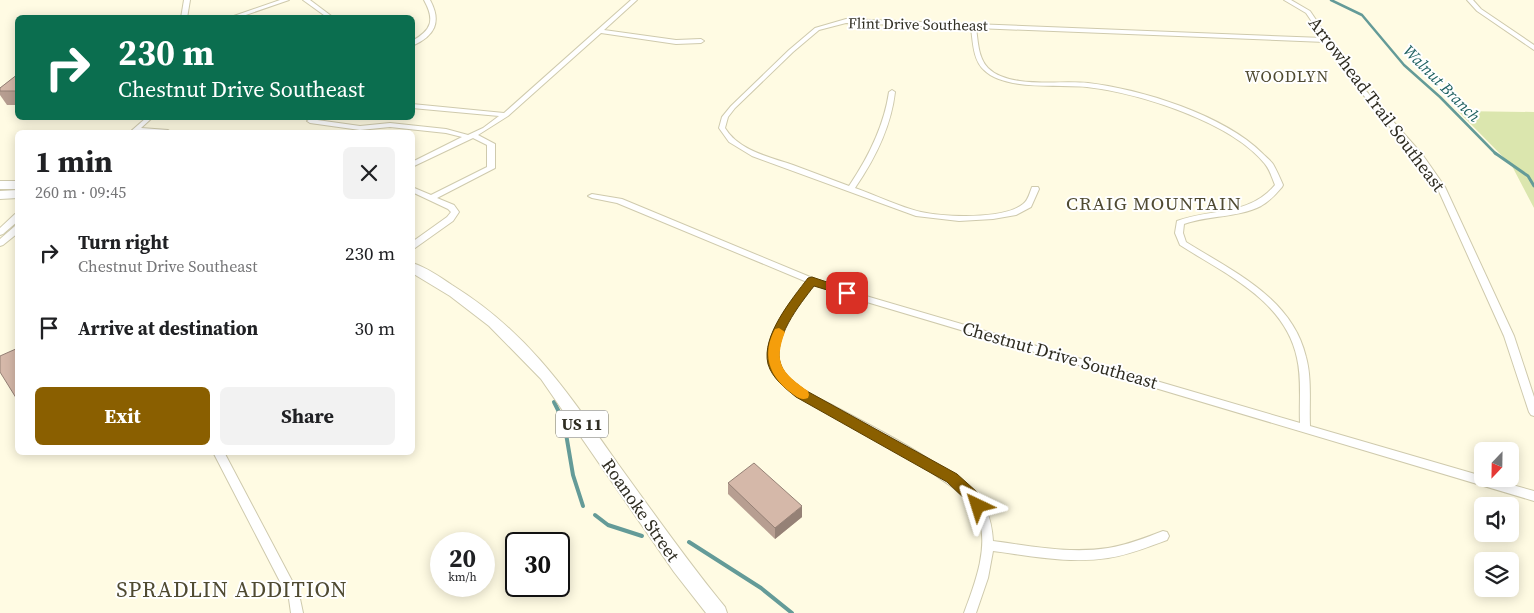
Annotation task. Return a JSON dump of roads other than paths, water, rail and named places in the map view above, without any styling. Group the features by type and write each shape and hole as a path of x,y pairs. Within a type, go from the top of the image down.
{"main road":[{"path":"0,184 15,185"},
{"path":"0,195 15,194"},
{"name":"Roanoke Street","path":"415,269 440,282 489,318 507,333 544,373 680,566 715,612"}],"street":[{"path":"184,15 187,0"},
{"path":"239,15 286,0"},
{"path":"306,0 328,15"},
{"path":"415,42 430,32 434,24 434,10 427,0"},
{"path":"415,164 471,136 506,115 634,0"},
{"name":"Arrowhead Trail Southeast","path":"1287,0 1308,12 1363,92 1419,156 1441,187 1510,336 1534,412"},
{"path":"1470,0 1479,10 1534,48"},
{"name":"Flint Drive Southeast","path":"1035,189 1028,205 1013,213 993,217 959,219 919,214 736,145 727,137 722,128 725,117 791,50 817,29 846,21 1326,40"},
{"path":"973,25 981,64 991,74 1010,80 1089,85 1160,102 1217,124 1244,140 1272,167 1279,185 1273,195 1264,202 1234,212 1191,218 1180,224 1178,233 1183,243 1250,285 1279,311 1289,325 1298,342 1302,360 1305,427"},
{"path":"601,31 676,42 701,41"},
{"path":"850,189 871,154 891,102 892,92"},
{"path":"415,106 506,115"},
{"path":"134,130 147,120"},
{"path":"310,121 360,128 390,121 471,136 491,144 491,168 432,197"},
{"path":"415,190 451,207 455,212 450,220 415,244"},
{"name":"Chestnut Drive Southeast","path":"592,196 619,201 812,281 863,298 1534,496"},
{"path":"0,232 15,219"},
{"path":"0,242 15,230"},
{"path":"812,281 785,320 773,348 774,365 784,380 800,393 952,478 972,496 984,515 988,556 983,578 970,613"},
{"path":"220,455 295,598 297,613"},
{"path":"988,545 1070,554 1099,554 1130,548 1163,536"}],"waterway":[{"name":"Walnut Branch","path":"1331,0 1362,15 1404,65 1440,97 1495,153"},
{"name":"Walnut Branch","path":"1495,153 1528,176 1534,186"},
{"path":"554,402 564,422 573,475 583,506"},
{"path":"595,515 608,525 642,536"},
{"path":"689,542 761,588 792,613"}],"district":[{"name":"WOODLYN","path":"1287,76"},
{"name":"CRAIG MOUNTAIN","path":"1154,203"},
{"name":"SPRADLIN ADDITION","path":"232,589"}]}
